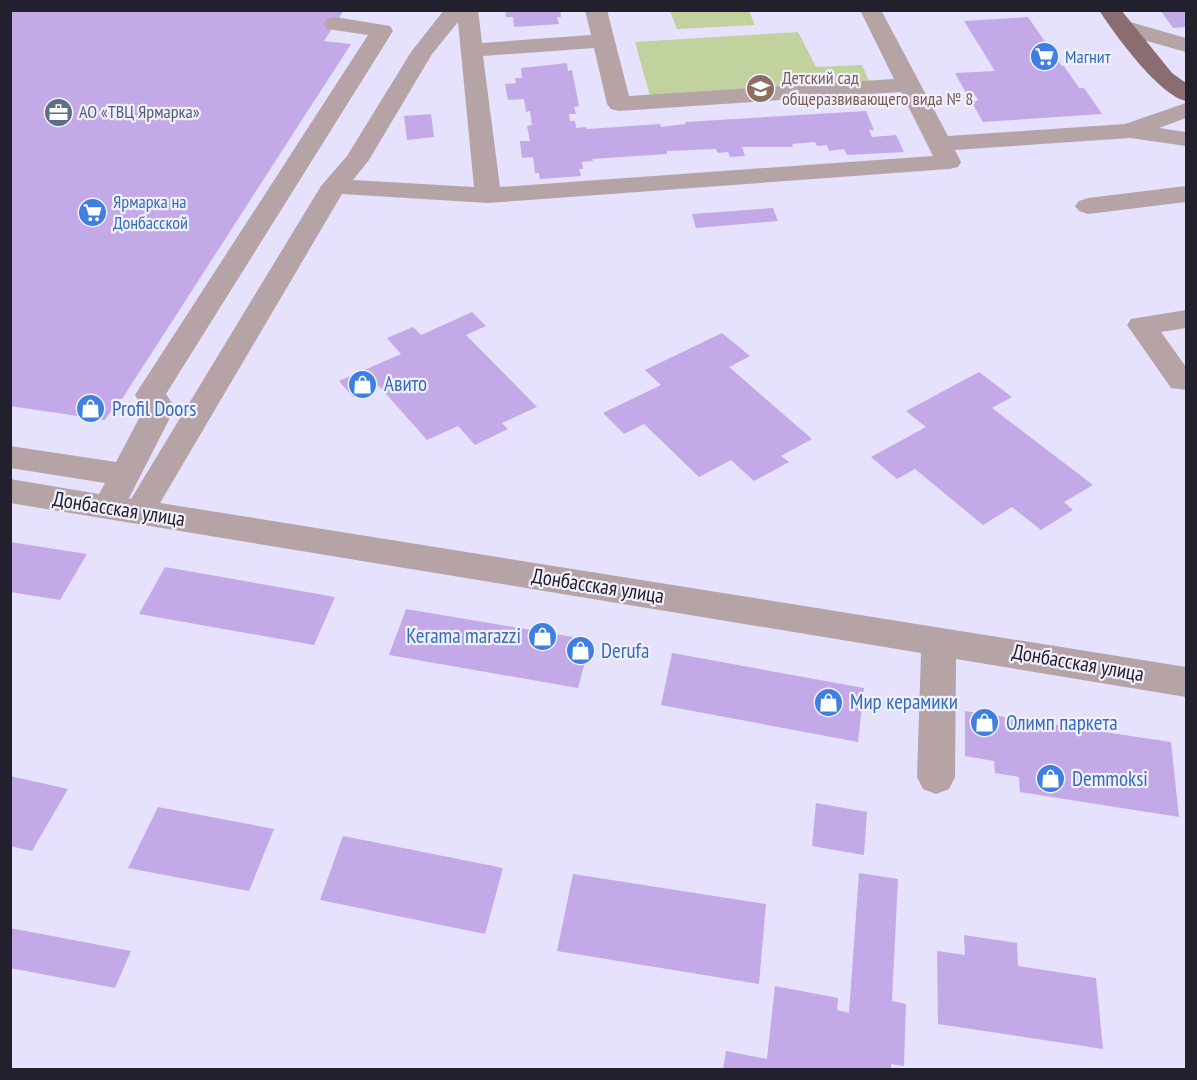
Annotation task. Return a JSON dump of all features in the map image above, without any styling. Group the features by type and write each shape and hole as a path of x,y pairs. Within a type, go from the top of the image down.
{"main road":[{"path":"1116,19 1164,78 1186,94"}],"street":[{"path":"123,509 334,186 357,160 422,52 456,10"},
{"path":"467,10 488,195"},
{"path":"596,10 619,104 909,85"},
{"path":"334,186 488,195 948,162 870,10"},
{"path":"1116,19 1186,45"},
{"path":"123,509 124,475 160,408 150,395 382,31 335,24"},
{"path":"471,50 603,41"},
{"path":"1164,78 1186,104"},
{"path":"1128,131 1186,110"},
{"path":"939,144 1128,131 1186,139"},
{"path":"1088,206 1186,194"},
{"path":"1185,383 1141,325 1186,319"},
{"path":"10,457 124,475"},
{"name":"Донбасская улица","path":"10,491 1186,682"},
{"path":"936,777 939,642"}],"green space":[{"path":"670,11 749,11 755,25 677,29"},
{"path":"798,32 816,67 862,65 869,81 650,96 635,42"}],"building":[{"name":"Ярмарка на Донбасской","path":"10,10 344,10 324,41 351,44 122,399 119,399 105,420 10,406"},
{"path":"505,10 560,10 561,17 557,17 559,24 514,27 513,17 506,17"},
{"path":"1160,10 1185,10 1186,27 1173,28"},
{"path":"1028,17 1062,66 1079,88 1084,88 1102,114 983,122 971,101 978,101 977,98 973,93 966,93 955,73 995,71 964,21"},
{"path":"567,63 568,71 572,70 579,106 574,107 576,114 569,114 570,121 575,121 576,128 660,124 661,127 686,124 685,122 866,111 874,130 869,130 872,137 896,135 904,152 847,155 844,149 829,151 827,145 817,146 815,142 792,144 793,147 742,147 745,156 730,157 728,152 718,153 716,149 667,151 667,154 592,159 593,161 582,162 583,169 579,169 581,176 540,179 539,173 535,173 533,157 522,158 520,141 530,141 527,126 532,125 530,111 526,112 524,99 508,100 505,84 516,83 515,78 522,78 521,68"},
{"path":"431,114 434,137 407,140 404,116"},
{"path":"773,208 778,221 696,228 692,214"},
{"path":"472,312 486,326 466,335 537,407 502,423 508,429 475,445 458,426 427,440 379,386 353,397 339,381 401,354 387,338 413,327 421,335"},
{"path":"722,333 750,356 729,367 812,439 781,456 789,462 754,481 731,460 699,477 644,424 624,434 603,413 661,385 645,370"},
{"path":"979,372 1012,397 992,408 1093,485 1064,502 1073,510 1041,530 1012,507 983,525 915,469 897,479 871,457 926,427 906,411"},
{"path":"10,542 87,554 60,600 10,592"},
{"path":"165,567 335,597 314,645 139,614"},
{"path":"406,609 591,640 578,688 389,655"},
{"path":"672,653 864,688 858,742 661,705"},
{"path":"965,711 1171,742 1179,817 1020,792 1019,777 995,773 994,761 965,756"},
{"path":"10,776 68,789 32,851 10,846"},
{"path":"816,803 867,812 864,855 812,846"},
{"path":"158,807 274,829 249,891 128,868"},
{"path":"343,836 503,868 485,934 320,900"},
{"path":"859,873 898,879 892,1001 906,1004 904,1066 891,1064 891,1070 723,1070 726,1051 767,1059 775,986 838,998 837,1010 849,1013"},
{"path":"573,874 766,904 759,984 557,951"},
{"path":"10,928 131,951 115,988 10,968"},
{"path":"964,935 1017,943 1018,966 1096,978 1103,1049 938,1024 937,951 965,955"}],"place":[{"name":"Магнит","path":"1044,57"},
{"name":"Детский сад общеразвивающего вида № 8","path":"761,88"},
{"name":"АО «ТВЦ Ярмарка»","path":"58,112"},
{"name":"Ярмарка на Донбасской","path":"92,212"},
{"name":"Авито","path":"363,384"},
{"name":"Profil Doors","path":"91,409"},
{"name":"Kerama marazzi","path":"542,636"},
{"name":"Derufa","path":"580,651"},
{"name":"Мир керамики","path":"829,702"},
{"name":"Олимп паркета","path":"985,723"},
{"name":"Demmoksi","path":"1051,779"}]}
